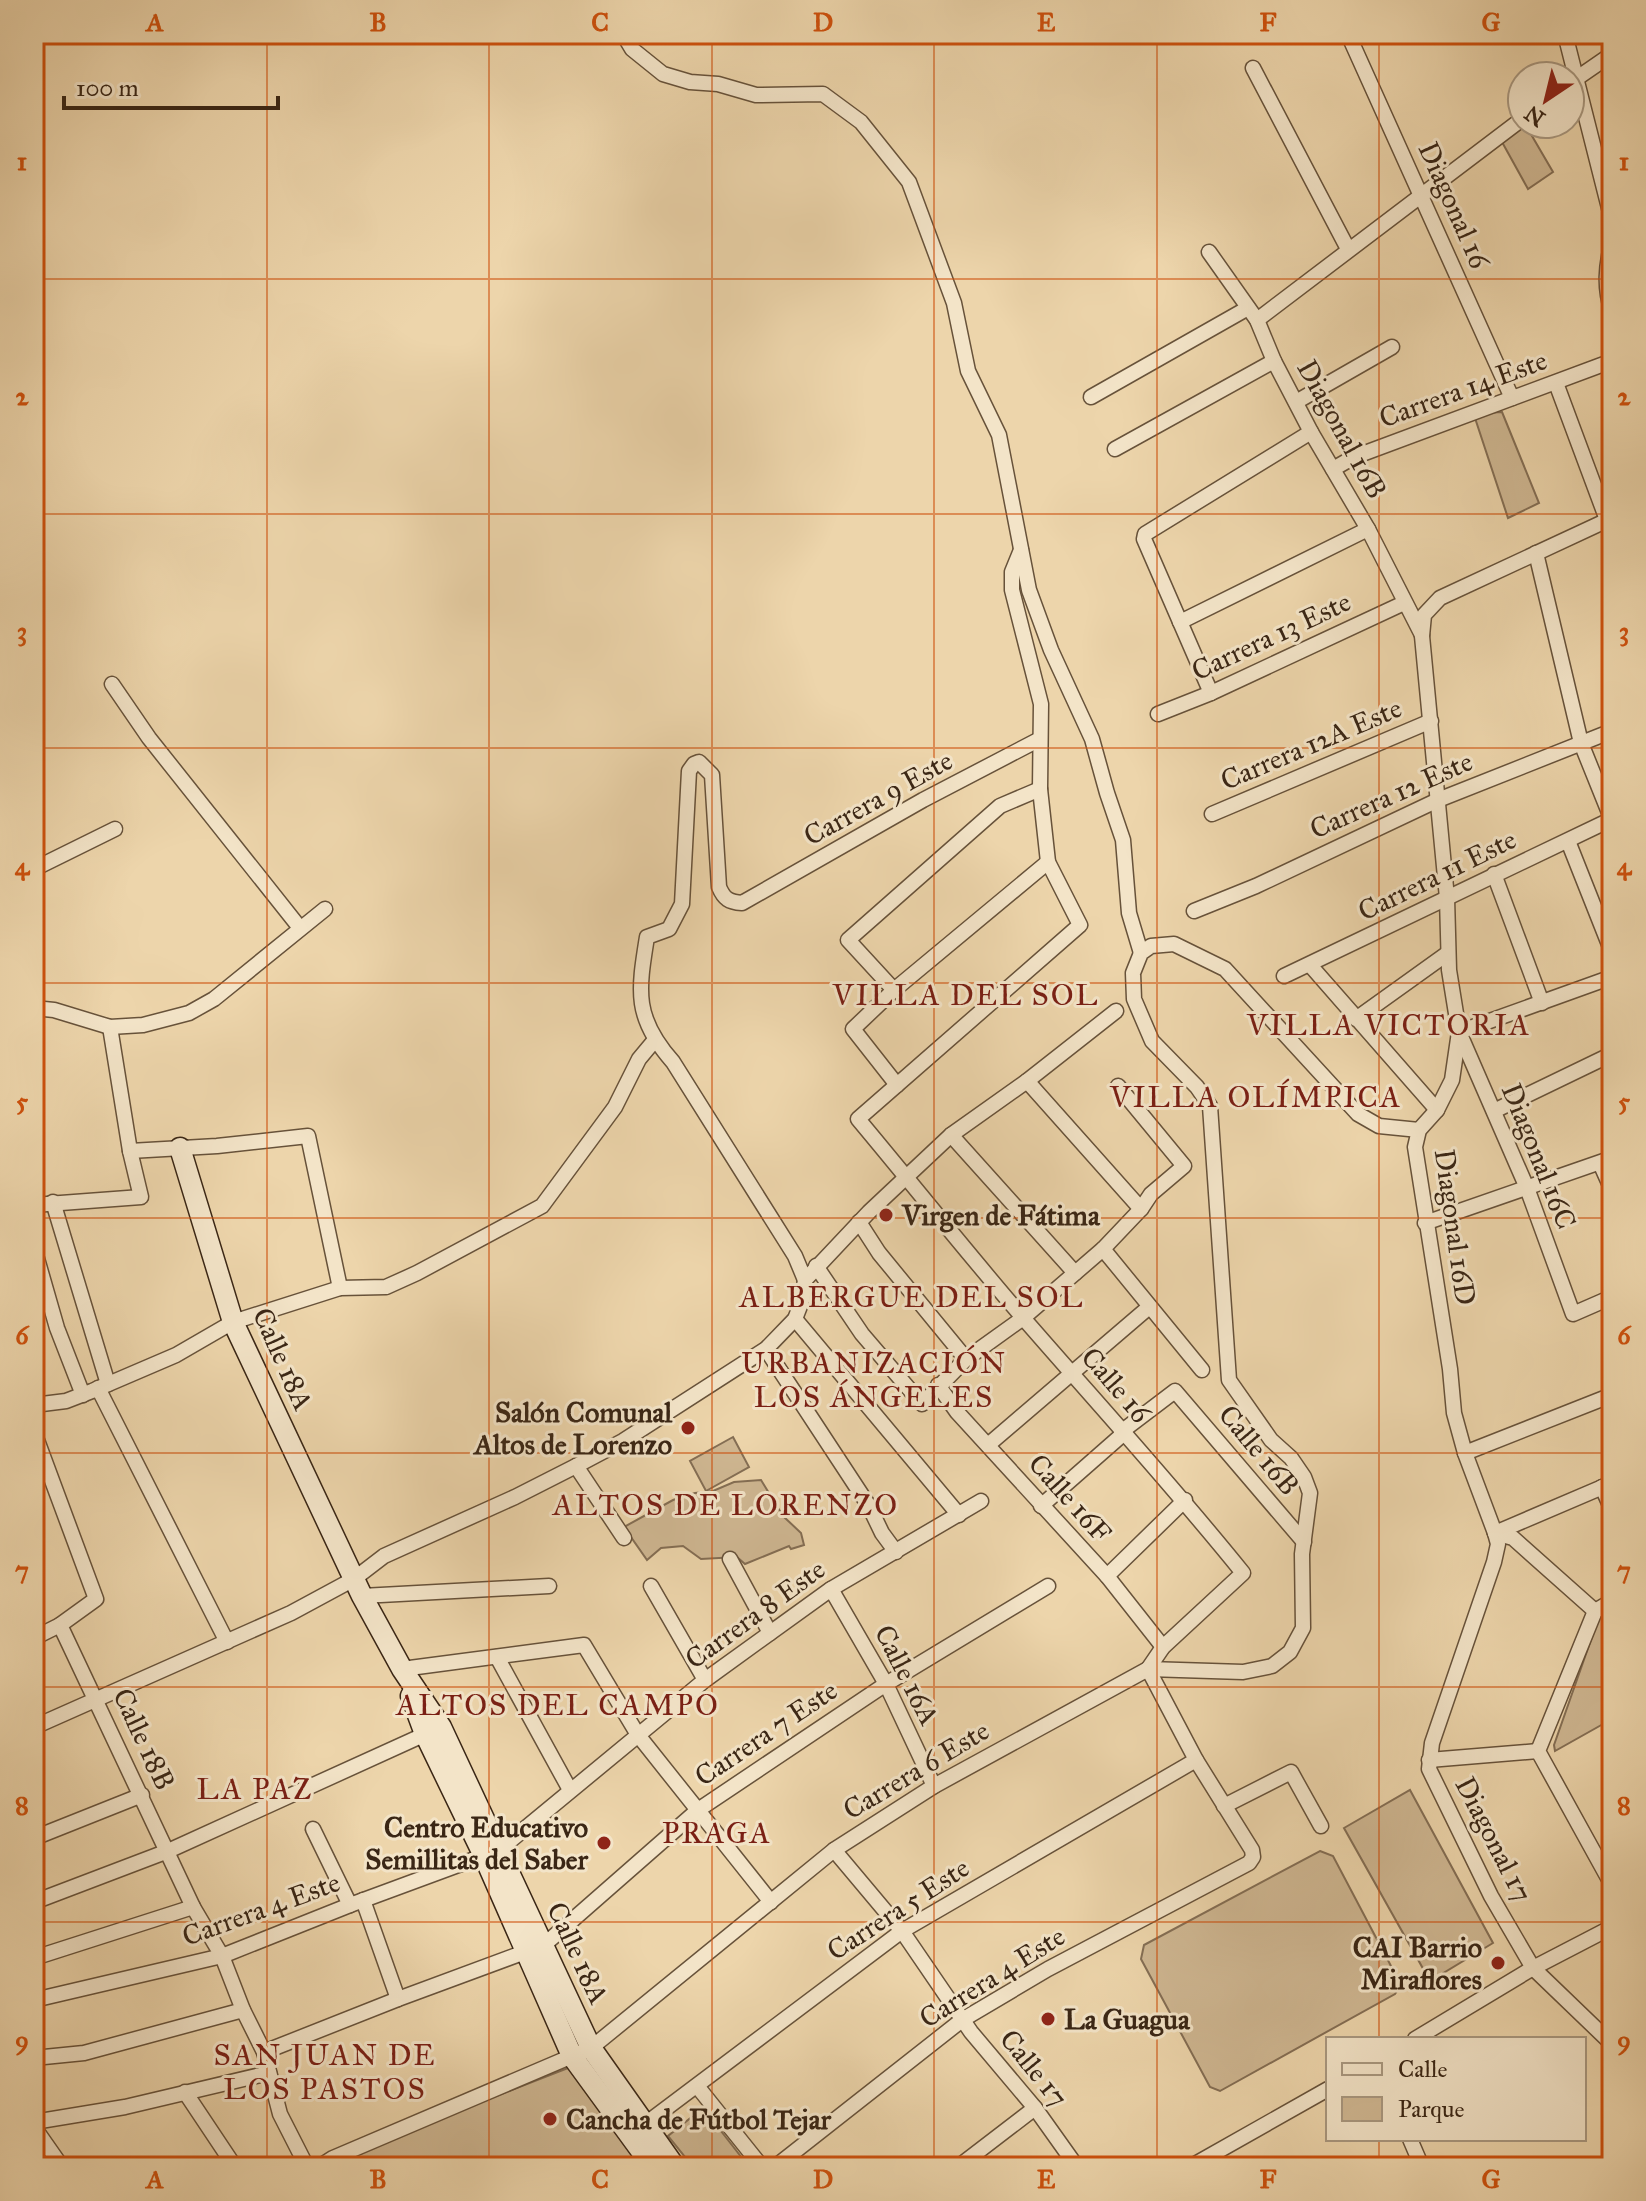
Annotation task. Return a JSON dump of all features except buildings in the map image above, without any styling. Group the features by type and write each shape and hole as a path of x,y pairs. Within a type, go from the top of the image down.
{"main road":[{"name":"Calle 18A","path":"180,1148 233,1322 358,1587 402,1669 492,1853 582,2052 668,2166"},
{"name":"Calle 18A","path":"582,2052 644,2125 668,2166"}],"street":[{"path":"623,34 632,49 663,74 756,95 823,94 861,122 909,182 954,303 968,371 999,435 1029,590 1051,650 1092,739 1123,840 1129,913 1141,953 1133,973 1134,999 1152,1041 1197,1087 1210,1106 1229,1380 1271,1440 1291,1458 1310,1493 1304,1542 1303,1628 1290,1652 1272,1666 1243,1672 1148,1669"},
{"name":"Diagonal 16","path":"1348,34 1512,398"},
{"path":"1565,34 1569,60"},
{"path":"1586,72 1612,54"},
{"path":"1253,68 1348,249"},
{"path":"1586,127 1612,220"},
{"path":"1091,397 1253,314 1348,249 1506,131"},
{"path":"1612,242 1606,268 1612,312"},
{"name":"Diagonal 16B","path":"1209,252 1253,314 1311,432 1368,529 1422,636"},
{"path":"1296,402 1392,347"},
{"path":"1115,449 1274,361"},
{"name":"Carrera 14 Este","path":"1333,469 1354,457 1612,361"},
{"path":"1422,636 1424,615 1440,598 1610,519 1556,383"},
{"path":"1211,693 1144,539 1150,531 1311,432"},
{"path":"1180,622 1368,529"},
{"path":"1021,550 1012,572 1012,590 1041,704 1040,789 1048,862 1080,925 897,1085 853,1029 894,990 1048,862"},
{"path":"1536,553 1581,743 1612,819"},
{"name":"Carrera 13 Este","path":"1158,714 1211,693 1404,603"},
{"name":"Diagonal 16C","path":"1422,636 1447,898 1449,970 1459,1032 1527,1188 1573,1314 1612,1297"},
{"path":"112,684 149,738 300,928"},
{"name":"Carrera 12A Este","path":"1212,814 1431,721"},
{"name":"Carrera 12 Este","path":"1194,911 1256,886 1438,800 1612,731"},
{"name":"Carrera 9 Este","path":"654,1041 648,1028 640,979 647,937 669,929 682,904 689,771 694,764 699,762 712,775 719,887 723,896 731,902 742,903 923,800 1040,739"},
{"path":"894,990 848,940 1000,806 1040,789"},
{"name":"Carrera 11 Este","path":"1284,976 1612,819"},
{"path":"34,869 115,829"},
{"path":"1568,841 1612,952"},
{"path":"1494,874 1542,1003"},
{"path":"34,1008 54,1010 110,1027 143,1025 189,1013 214,999 325,909"},
{"name":"Diagonal 16D","path":"1141,953 1151,946 1174,944 1225,969 1358,1114 1379,1126 1419,1130 1415,1147 1450,1369 1454,1413 1465,1453 1495,1533"},
{"path":"1356,1019 1448,953"},
{"path":"1310,965 1437,1110"},
{"path":"1419,1130 1437,1110 1452,1080 1459,1032 1612,977"},
{"path":"358,1587 384,1556 515,1497 623,1441 766,1349 795,1319 805,1280 816,1266 906,1176 951,1135 1027,1081 1116,1011"},
{"path":"34,1205 141,1197 130,1151 110,1027"},
{"path":"34,1405 66,1401 83,1395 176,1355 233,1322 340,1288 386,1287 542,1206 615,1107 639,1059 654,1041 673,1062 795,1256 805,1280"},
{"path":"1494,1111 1612,1054"},
{"path":"1027,1081 1141,1209"},
{"name":"Calle 16","path":"897,1085 858,1119 1023,1318 1122,1433 1185,1500 1243,1573 1163,1647"},
{"path":"816,1266 862,1334 922,1404 966,1359 1023,1318 1103,1249 1151,1194 1184,1166 1118,1086"},
{"path":"951,1135 1075,1273"},
{"path":"130,1151 308,1136 340,1288"},
{"path":"1425,1223 1606,1160 1612,1190"},
{"path":"53,1202 103,1386 227,1642"},
{"path":"859,1222 879,1253 966,1359"},
{"path":"34,1248 57,1328 83,1395"},
{"path":"1103,1249 1148,1308 1202,1370"},
{"path":"988,1445 1148,1308"},
{"path":"795,1319 959,1515"},
{"path":"766,1349 896,1552"},
{"name":"Calle 16F","path":"938,1385 957,1412 1107,1576 1163,1647"},
{"name":"Calle 16B","path":"1122,1433 1175,1391 1304,1542"},
{"path":"1465,1453 1612,1395"},
{"path":"34,1432 96,1599 60,1625 34,1638"},
{"path":"1041,1506 1122,1433"},
{"path":"576,1466 624,1538"},
{"path":"1495,1533 1607,1485 1612,1510"},
{"path":"1107,1576 1185,1500"},
{"name":"Carrera 8 Este","path":"492,1853 705,1680 831,1589 981,1501"},
{"path":"1495,1533 1513,1538 1595,1611"},
{"name":"Diagonal 17","path":"1495,1533 1498,1544 1494,1562 1432,1743 1429,1769 1491,1896 1533,1968 1612,2044"},
{"path":"730,1559 770,1633"},
{"path":"34,1727 291,1613 358,1587 549,1586"},
{"path":"651,1586 705,1680"},
{"name":"Carrera 7 Este","path":"264,2052 534,1949 698,1810 886,1684 1048,1586"},
{"name":"Calle 16A","path":"831,1589 886,1684 934,1786"},
{"path":"1538,1751 1595,1611 1612,1601"},
{"name":"Calle 18B","path":"60,1625 193,1907 222,1956 243,2010 264,2052 280,2114 307,2167"},
{"path":"402,1669 584,1645 638,1735 771,1902"},
{"path":"1148,1669 1163,1647"},
{"path":"497,1657 570,1790"},
{"path":"1148,1669 1224,1806 1291,1772 1321,1826"},
{"name":"Carrera 6 Este","path":"319,2167 336,2163 582,2052 834,1850 934,1786 1148,1669"},
{"path":"34,1902 168,1851 433,1731"},
{"path":"1429,1760 1538,1751"},
{"path":"1538,1751 1612,1885"},
{"name":"Carrera 5 Este","path":"644,2125 902,1931 1196,1760"},
{"path":"34,1838 142,1795"},
{"name":"Carrera 4 Este","path":"775,2167 962,2020 1048,1969 1249,1863 1253,1857 1252,1850 1224,1806"},
{"path":"313,1829 357,1902 398,1999"},
{"name":"Calle 17","path":"834,1850 902,1931 962,2020 1035,2108 1077,2167"},
{"name":"Carrera 4 Este","path":"34,2000 222,1956 492,1853"},
{"path":"34,1958 193,1907"},
{"path":"1418,2037 1533,1968 1612,1927"},
{"path":"34,2058 84,2053 243,2010"},
{"path":"62,2167 34,2124 125,2107 269,2073"},
{"path":"697,2086 762,2167"},
{"path":"1190,2167 1326,2090"},
{"path":"185,2092 235,2167"},
{"path":"958,2167 1035,2108"},
{"path":"1411,2141 1422,2167"}],"green space":[{"path":"1506,139 1534,140 1553,172 1528,189 1502,142"},
{"path":"1502,412 1539,503 1508,518 1475,418 1485,413"},
{"path":"733,1437 749,1467 706,1491 690,1461"},
{"path":"761,1480 783,1516 801,1533 804,1545 791,1549 789,1546 745,1564 737,1557 701,1559 683,1546 661,1548 647,1560 624,1527 673,1500 713,1491 734,1482"},
{"path":"1606,1615 1612,1633 1612,1719 1555,1751 1554,1745 1599,1617"},
{"path":"1410,1790 1493,1943 1430,1981 1344,1828"},
{"path":"1320,1851 1333,1856 1401,1985 1395,1994 1220,2091 1210,2087 1141,1959 1144,1945"},
{"name":"Cancha de Fútbol Tejar","path":"568,2068 644,2165 353,2167 348,2158 450,2114"},
{"path":"703,2108 749,2167 693,2167 668,2136"}],"place":[{"name":"Virgen de Fátima","path":"886,1215"},
{"name":"Salón Comunal Altos de Lorenzo","path":"688,1428"},
{"name":"Centro Educativo Semillitas del Saber","path":"604,1843"},
{"name":"CAI Barrio Miraflores","path":"1498,1963"},
{"name":"La Guagua","path":"1048,2019"},
{"name":"Cancha de Fútbol Tejar","path":"550,2119"}],"district":[{"name":"VILLA DEL SOL","path":"966,995"},
{"name":"VILLA VICTORIA","path":"1389,1025"},
{"name":"VILLA OLÍMPICA","path":"1256,1097"},
{"name":"ALBERGUE DEL SOL","path":"912,1297"},
{"name":"URBANIZACIÓN LOS ÁNGELES","path":"874,1380"},
{"name":"ALTOS DE LORENZO","path":"726,1505"},
{"name":"ALTOS DEL CAMPO","path":"558,1705"},
{"name":"LA PAZ","path":"255,1789"},
{"name":"PRAGA","path":"717,1833"},
{"name":"SAN JUAN DE LOS PASTOS","path":"325,2072"}]}
